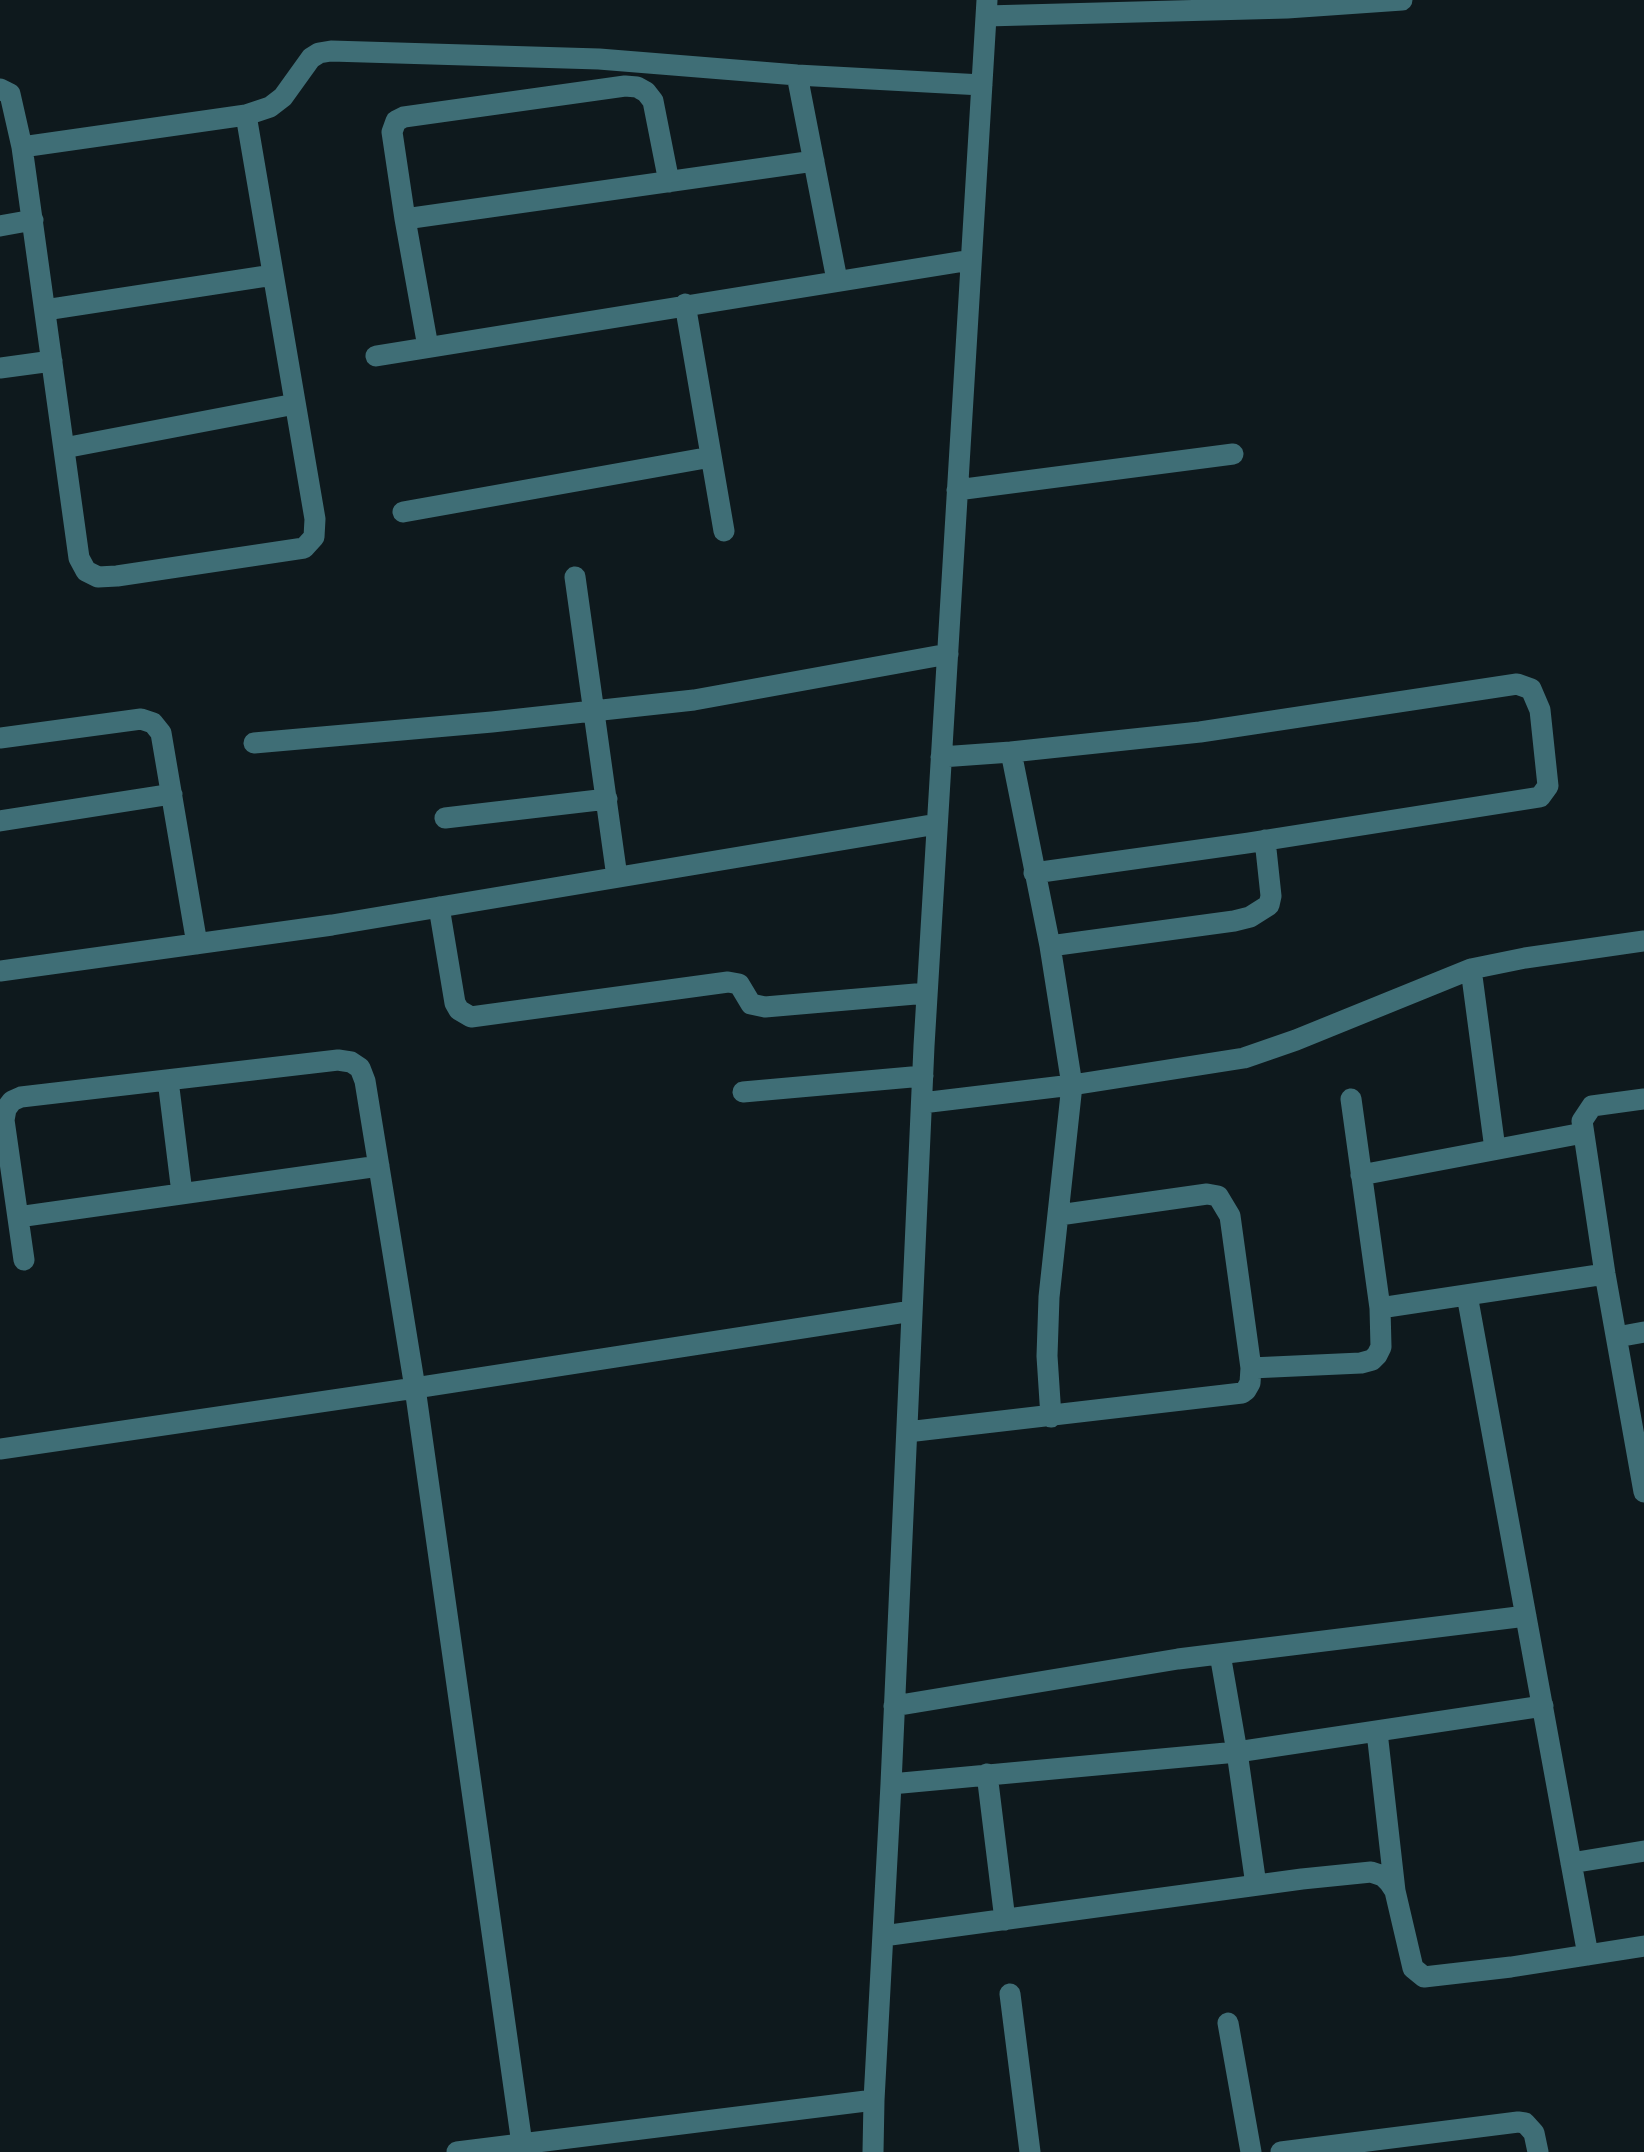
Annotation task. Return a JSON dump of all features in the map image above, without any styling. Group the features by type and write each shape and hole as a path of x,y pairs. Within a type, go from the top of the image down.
{"street":[{"path":"873,2152 927,994 987,8 1286,8 1402,0"},
{"path":"22,146 246,115 270,107 283,97 310,58 318,53 331,50 599,59 798,75 982,85"},
{"path":"798,75 837,280"},
{"path":"428,347 405,219 392,132 396,121 404,118 625,86 637,87 646,92 653,101 670,182"},
{"path":"0,89 10,94 22,146 79,558 86,571 98,577 117,576 304,548 314,537 315,519 246,115"},
{"path":"405,219 814,161"},
{"path":"0,226 33,220"},
{"path":"376,356 685,304 971,260"},
{"path":"45,310 273,275"},
{"path":"685,304 724,532"},
{"path":"0,368 52,361"},
{"path":"64,448 295,404"},
{"path":"957,490 1234,454"},
{"path":"403,512 711,457"},
{"path":"575,577 617,877"},
{"path":"254,743 694,700 948,654"},
{"path":"941,757 1011,752 1200,732 1518,684 1526,686 1535,695 1540,710 1548,786 1540,797 1265,840 1034,873"},
{"path":"0,738 141,719 153,723 161,733 197,944"},
{"path":"1011,752 1050,946 1072,1085 1048,1325 1050,1417"},
{"path":"0,821 172,794"},
{"path":"445,818 607,799"},
{"path":"0,971 197,944 439,907 937,824"},
{"path":"1050,946 1234,921 1250,917 1269,904 1271,896 1265,840"},
{"path":"439,907 455,1003 463,1014 471,1017 728,982 739,984 751,1004 764,1007 927,994"},
{"path":"922,1103 1072,1085 1244,1058 1296,1040 1472,969 1526,958 1644,941"},
{"path":"1472,969 1495,1149"},
{"path":"24,1260 4,1120 6,1109 12,1101 21,1097 338,1060 351,1062 360,1068 365,1081 415,1388 522,2144"},
{"path":"743,1092 923,1076"},
{"path":"168,1080 182,1193"},
{"path":"1251,1368 1361,1363 1372,1360 1378,1355 1381,1347 1380,1308 1351,1099"},
{"path":"1644,1099 1592,1106 1582,1121 1605,1274 1644,1492"},
{"path":"1361,1175 1583,1134"},
{"path":"18,1217 379,1166"},
{"path":"907,1432 1050,1417 1242,1393 1250,1383 1251,1368 1230,1216 1218,1196 1207,1194 1059,1215"},
{"path":"1380,1308 1605,1274"},
{"path":"1467,1295 1588,1955"},
{"path":"0,1449 415,1388 912,1311"},
{"path":"1617,1337 1644,1332"},
{"path":"894,1706 1220,1654 1526,1616"},
{"path":"1220,1654 1237,1752 1256,1885"},
{"path":"891,1784 1237,1752 1543,1706"},
{"path":"1377,1732 1395,1891 1413,1968 1424,1977 1430,1978 1644,1946"},
{"path":"988,1774 1005,1920"},
{"path":"1571,1863 1644,1851"},
{"path":"884,1936 1256,1885 1371,1872 1383,1876 1390,1882 1395,1891"},
{"path":"1010,1994 1030,2152"},
{"path":"1228,2022 1251,2152"},
{"path":"457,2152 874,2100"},
{"path":"1281,2152 1309,2150 1518,2122 1525,2123 1534,2133 1538,2152"}]}
